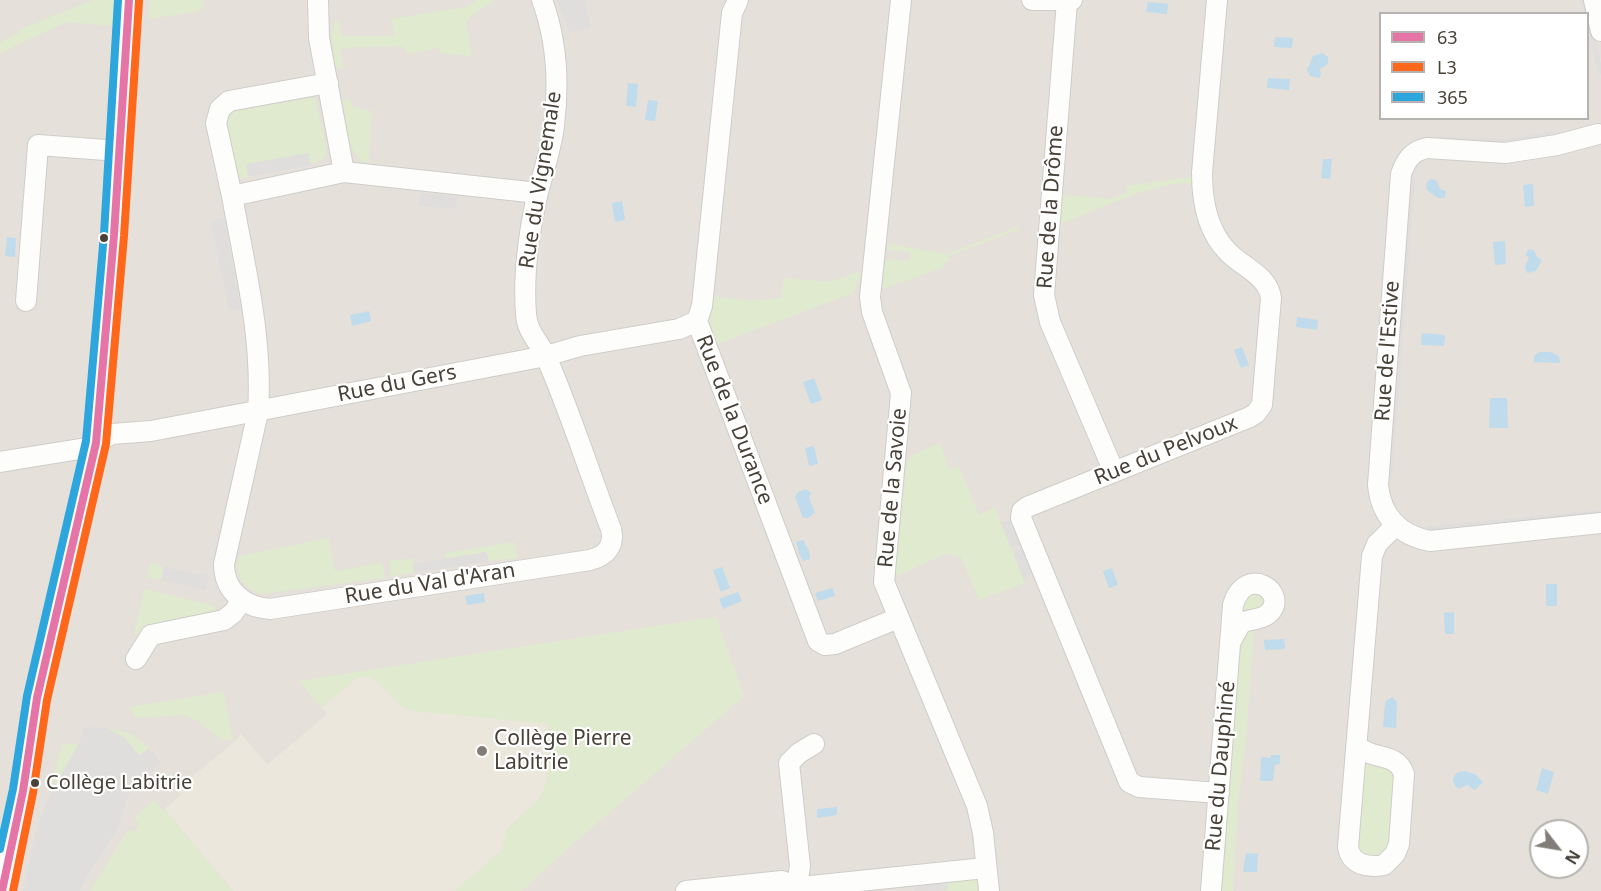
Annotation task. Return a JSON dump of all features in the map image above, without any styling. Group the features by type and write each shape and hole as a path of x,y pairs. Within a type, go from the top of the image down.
{"street":[{"path":"2,891 3,870 25,779 37,698 96,443 114,235 129,0"},
{"path":"318,0 319,38 344,172"},
{"name":"Rue du Vignemale","path":"542,0 551,29 555,53 556,98 550,147 538,194 528,256 526,317 528,328 546,356"},
{"name":"Rue de la Durance","path":"738,0 732,13 702,306 697,321 818,641 825,645 835,644 898,618"},
{"name":"Rue de la Savoie","path":"901,0 870,297 872,312 901,393 884,582 977,806 989,891"},
{"path":"1032,0 1070,1"},
{"name":"Rue du Pelvoux","path":"1217,0 1202,195 1214,232 1223,246 1260,277 1269,289 1271,298 1263,401 1253,416 1027,507 1022,511 1022,522 1130,782 1139,787 1218,793"},
{"path":"1594,0 1601,31"},
{"name":"Rue de la Drôme","path":"1070,1 1048,220 1044,295 1050,322 1114,472"},
{"path":"136,659 151,635 224,620 233,613 242,600 234,594 226,582 224,564 258,412 259,367 256,323 216,123 221,106 229,101 328,83"},
{"name":"Rue de l'Estive","path":"1395,526 1384,510 1378,485 1401,174 1406,162 1417,151 1427,148 1496,154 1514,153 1557,145 1600,132"},
{"path":"27,301 38,145 119,151"},
{"path":"232,196 344,172 538,194"},
{"name":"Rue du Gers","path":"0,462 86,448 112,434 151,431 258,412 546,356 580,346 669,331 697,321"},
{"name":"Rue du Val d'Aran","path":"242,600 253,606 270,609 590,560 604,555 611,545 612,533 546,356"},
{"path":"1357,745 1366,752 1393,760 1401,767 1404,774 1399,844 1395,854 1384,865 1358,863 1348,853 1372,556 1377,544 1395,526 1415,537 1439,541 1601,523"},
{"name":"Rue du Dauphiné","path":"1211,891 1231,641"},
{"path":"796,889 800,866 789,763 799,753 814,744"},
{"path":"686,891 782,881 796,889 985,868"}],"shaded area":[{"path":"0,0 1601,0 1601,891 0,891"},
{"path":"557,0 585,0 591,28 570,33"},
{"path":"1580,0 1586,0 1589,12 1584,12"},
{"path":"1589,13 1601,63 1601,75 1599,75 1589,33"},
{"path":"1552,131 1556,137 1505,146 1432,141 1437,136 1510,139"},
{"path":"308,153 311,165 248,177 246,164"},
{"path":"1409,176 1415,180 1392,479 1386,481"},
{"path":"420,193 457,196 456,209 419,206"},
{"path":"224,218 241,309 229,311 211,221"},
{"path":"1600,510 1601,516 1424,532 1428,526"},
{"path":"1000,521 1012,521 1033,572 1024,581 1014,555 1021,546 1011,547"},
{"path":"486,552 489,561 414,573 412,565 414,564"},
{"path":"164,567 209,576 206,590 161,580"},
{"name":"Collège Pierre Labitrie","path":"716,617 744,696 522,891 233,891 164,809 181,795 177,789 239,738 240,732 267,765 327,714 299,681"},
{"path":"84,727 107,728 125,738 139,756 149,748 161,762 142,787 134,789 128,795 119,826 80,891 23,891 37,827 45,805 79,743"},
{"path":"947,878 948,890 915,891 914,881"}],"green space":[{"path":"93,0 116,0 113,26 68,22 0,54 0,43 20,32 19,30"},
{"path":"150,0 204,0 204,7 195,12 149,19"},
{"path":"476,0 495,0 466,20 472,56 440,53 441,47 408,54 402,46 356,47 341,50 344,69 335,68 332,40 334,21 339,21 342,36 395,36 391,19 466,7"},
{"path":"315,98 326,146 323,159 311,165 308,153 246,165 248,177 238,179 228,122 222,122 224,113 249,104 250,109"},
{"path":"350,99 352,107 372,111 369,165 355,153 348,137 343,100"},
{"path":"1192,177 1192,184 1180,183 1147,190 1065,222 1059,222 1062,195 1111,199 1126,193 1127,186"},
{"path":"1017,227 1018,230 948,256 949,261 943,263 944,267 882,289 885,259 910,261 910,252 888,250 889,244 947,254"},
{"path":"860,271 858,284 853,293 714,345 709,296 753,301 781,298 784,278 832,282"},
{"path":"940,443 950,470 959,467 979,515 995,507 1025,583 979,600 961,557 945,554 897,576 895,574 907,461 913,455"},
{"path":"329,538 335,571 382,563 385,578 262,594 241,580 238,569 239,556"},
{"path":"515,542 517,558 489,561 486,552 446,559 445,553"},
{"path":"413,558 414,573 391,576 390,561"},
{"path":"150,563 164,567 161,580 147,577"},
{"path":"144,589 208,604 215,607 216,612 214,617 134,634"},
{"path":"1262,590 1267,604 1254,612 1241,610 1244,595"},
{"path":"716,617 744,696 522,891 455,891 502,850 506,830 540,798 547,782 548,724 414,711 402,707 371,676 357,678 323,706 319,705 299,681"},
{"path":"1254,628 1247,731 1238,804 1233,891 1222,891 1226,845 1221,841 1236,641"},
{"path":"224,692 233,740 222,740 198,721 184,715 136,718 129,707"},
{"path":"107,728 132,734 149,748 140,756 125,738"},
{"path":"62,744 78,745 56,783 52,782"},
{"path":"1374,761 1382,762 1398,777 1393,840 1384,856 1363,856 1357,851 1354,838 1360,836 1364,787 1358,784 1362,770"},
{"path":"154,800 233,891 91,891 129,829 135,832 139,823 134,820 138,814"},
{"path":"975,877 981,891 941,891 947,890 947,878"}],"water":[{"path":"1148,2 1168,4 1167,14 1146,12"},
{"path":"1275,37 1293,38 1292,48 1274,47"},
{"path":"1322,53 1328,57 1328,64 1320,69 1319,78 1310,76 1307,70 1313,56"},
{"path":"1268,78 1290,79 1289,90 1267,88"},
{"path":"628,83 638,84 636,107 626,106"},
{"path":"648,100 658,101 655,121 645,120"},
{"path":"1323,159 1332,159 1330,179 1321,178"},
{"path":"1430,179 1436,180 1440,189 1446,191 1445,198 1438,198 1427,190 1426,184"},
{"path":"1533,184 1534,206 1525,207 1523,185"},
{"path":"622,201 625,220 615,222 612,203"},
{"path":"7,237 16,238 15,257 5,256"},
{"path":"1505,241 1506,264 1495,265 1493,242"},
{"path":"1529,249 1534,250 1537,257 1542,260 1536,271 1527,273 1525,267 1529,257 1525,255"},
{"path":"369,311 371,321 352,326 350,315"},
{"path":"1297,317 1318,320 1317,330 1296,327"},
{"path":"1422,333 1445,335 1444,346 1421,345"},
{"path":"1242,347 1249,365 1241,368 1234,350"},
{"path":"1539,352 1550,352 1559,356 1560,363 1534,362 1534,356"},
{"path":"814,378 822,400 811,404 803,382"},
{"path":"1490,398 1507,398 1508,428 1489,428"},
{"path":"814,446 818,464 809,466 805,448"},
{"path":"806,489 811,493 809,498 815,513 808,518 803,518 795,497 798,492"},
{"path":"803,540 809,551 810,559 803,561 796,542"},
{"path":"722,567 730,588 721,592 713,570"},
{"path":"1112,568 1118,585 1109,588 1103,571"},
{"path":"1546,584 1557,584 1557,606 1546,606"},
{"path":"833,588 835,596 818,601 815,593"},
{"path":"738,592 742,601 723,609 719,599"},
{"path":"484,593 485,602 467,605 465,596"},
{"path":"1454,612 1454,634 1445,634 1444,613"},
{"path":"1284,639 1285,649 1265,650 1264,640"},
{"path":"1392,697 1397,702 1396,728 1383,727 1385,702"},
{"path":"1271,755 1280,755 1280,764 1275,765 1273,781 1260,781 1261,757 1270,758"},
{"path":"1542,768 1554,772 1548,794 1536,790"},
{"path":"1464,771 1475,774 1483,782 1475,790 1467,785 1458,789 1454,785 1454,776"},
{"path":"837,807 837,815 817,818 817,809"},
{"path":"1246,853 1258,854 1257,872 1243,872"}],"transit line":[{"name":"365","path":"0,849 13,789 27,696 86,441 104,234 118,0"},
{"name":"63","path":"2,891 23,791 37,698 96,443 114,235 129,0"},
{"name":"L3","path":"13,891 33,793 47,700 106,444 124,236 139,1"}],"place":[{"name":"Collège Pierre Labitrie","path":"482,751"},
{"name":"Collège Labitrie","path":"35,783"}]}
